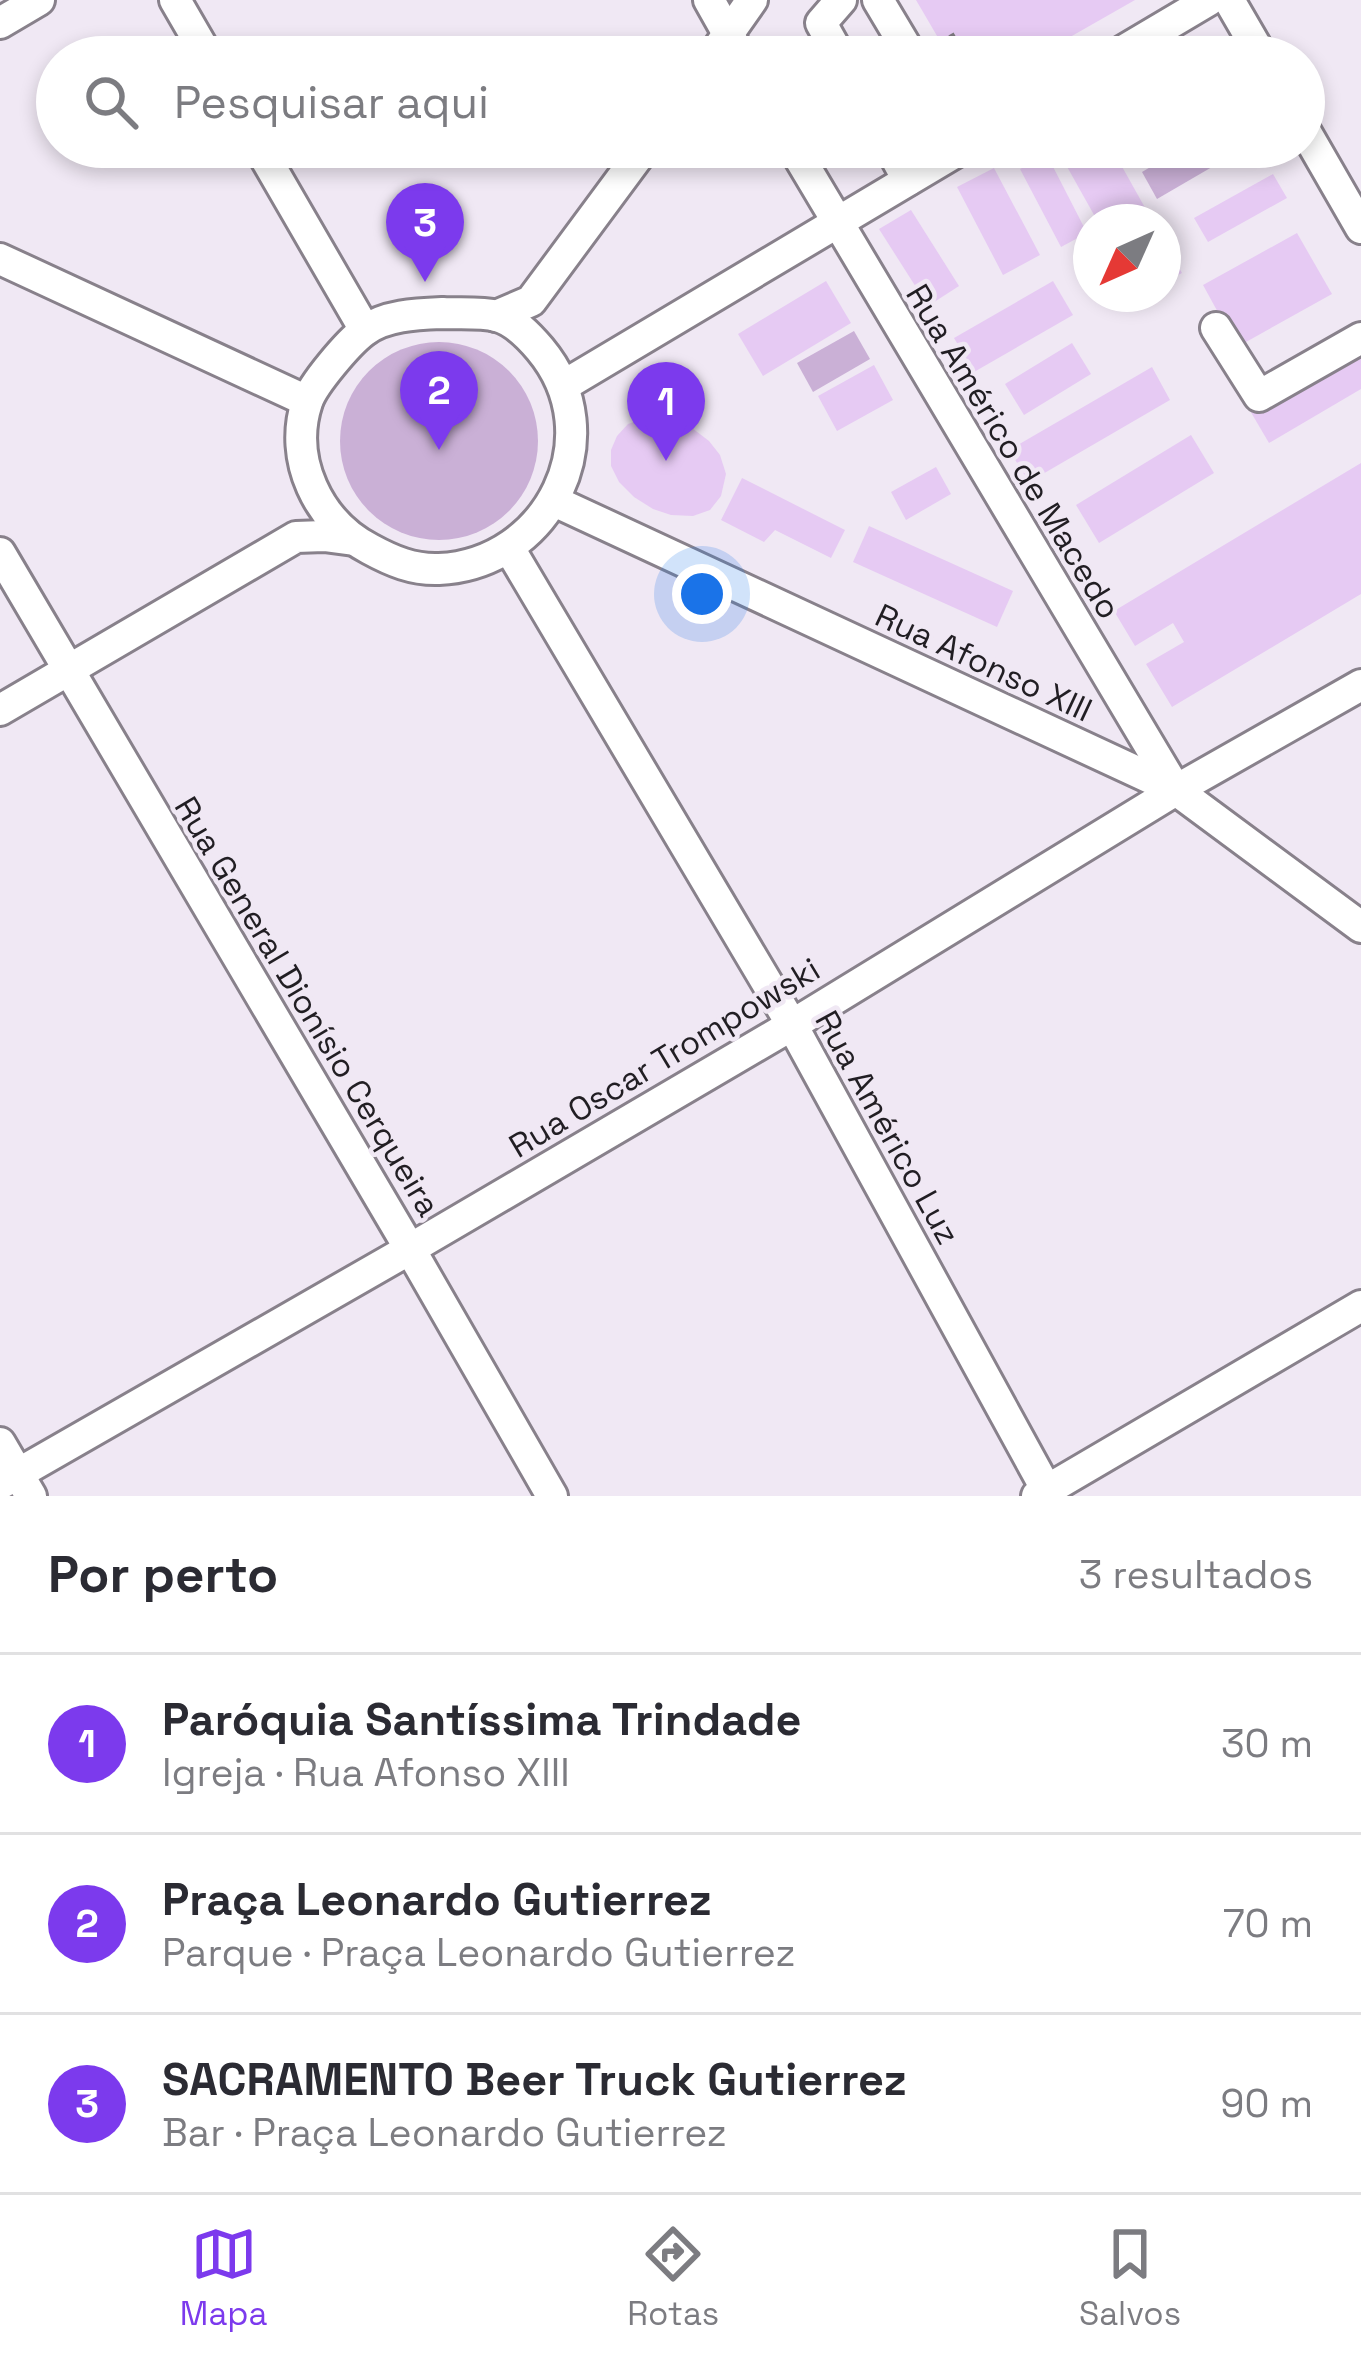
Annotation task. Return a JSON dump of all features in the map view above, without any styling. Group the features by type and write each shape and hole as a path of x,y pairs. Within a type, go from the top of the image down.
{"street":[{"path":"0,23 38,0"},
{"path":"175,0 196,36"},
{"path":"709,0 722,36"},
{"path":"734,36 752,0"},
{"path":"828,36 821,23 841,0"},
{"path":"878,0 899,36"},
{"path":"1149,36 1209,0"},
{"path":"1229,0 1250,36"},
{"path":"1325,166 1361,229"},
{"path":"271,168 365,329"},
{"path":"296,537 305,513 307,400 322,375 365,329 393,318 496,316 531,301 629,168"},
{"name":"Rua Américo de Macedo","path":"805,168 1176,790"},
{"path":"901,168 908,180"},
{"path":"563,386 928,168"},
{"path":"0,259 307,400"},
{"path":"531,301 531,338"},
{"path":"306,475 328,516 353,540 398,564 435,569 472,565 509,548 531,530 554,501 565,476 571,445 569,413 563,386 548,358 531,338 496,316"},
{"path":"1216,328 1259,395 1361,338"},
{"name":"Rua Afonso XIII","path":"554,501 1176,790 1361,927"},
{"path":"0,710 296,537 353,540"},
{"name":"Rua Américo Luz","path":"509,548 792,1025 1044,1494"},
{"name":"Rua General Dionísio Cerqueira","path":"0,553 552,1496"},
{"name":"Rua Oscar Trompowski","path":"16,1485 792,1025 1176,790 1361,685"},
{"path":"1044,1494 1361,1306"},
{"path":"0,1443 16,1485"}],"shaded area":[{"path":"1149,168 1210,168 1157,199 1142,172"},
{"path":"854,331 870,359 813,392 797,363"},
{"path":"439,342 477,350 509,371 530,403 538,441 530,479 509,511 477,532 439,540 401,532 369,511 348,479 340,441 348,403 369,371 401,350"}],"building":[{"path":"916,0 1135,0 1072,36 937,36"},
{"path":"994,168 1040,255 1003,275 957,187"},
{"path":"1022,168 1054,168 1073,206 1073,241 1061,247"},
{"path":"1068,168 1123,168 1143,204 1088,204"},
{"path":"1273,174 1287,198 1208,242 1194,218"},
{"path":"911,210 959,286 928,306 879,229"},
{"path":"1297,233 1332,294 1237,347 1203,285"},
{"path":"826,281 851,323 763,376 738,334"},
{"path":"1053,281 1073,315 974,372 954,338"},
{"path":"1361,341 1361,389 1269,443 1249,409"},
{"path":"1072,343 1091,374 1024,415 1005,384"},
{"path":"874,365 893,400 837,431 818,396"},
{"path":"1152,367 1170,400 1029,482 1009,450"},
{"path":"648,417 684,422 720,455 726,474 721,496 710,510 693,516 671,515 634,497 619,482 611,466 617,436 628,424"},
{"path":"1191,435 1214,473 1099,543 1076,505"},
{"path":"1361,463 1361,594 1172,707 1146,664 1184,642 1173,623 1135,646 1114,611"},
{"path":"936,467 951,494 906,520 891,492"},
{"path":"742,478 845,530 831,558 775,530 764,542 721,520"},
{"path":"869,526 1013,591 997,627 853,562"}],"place":[{"name":"SACRAMENTO Beer Truck Gutierrez","path":"425,282"},
{"name":"Praça Leonardo Gutierrez","path":"439,450"},
{"name":"Paróquia Santíssima Trindade","path":"666,461"}]}
